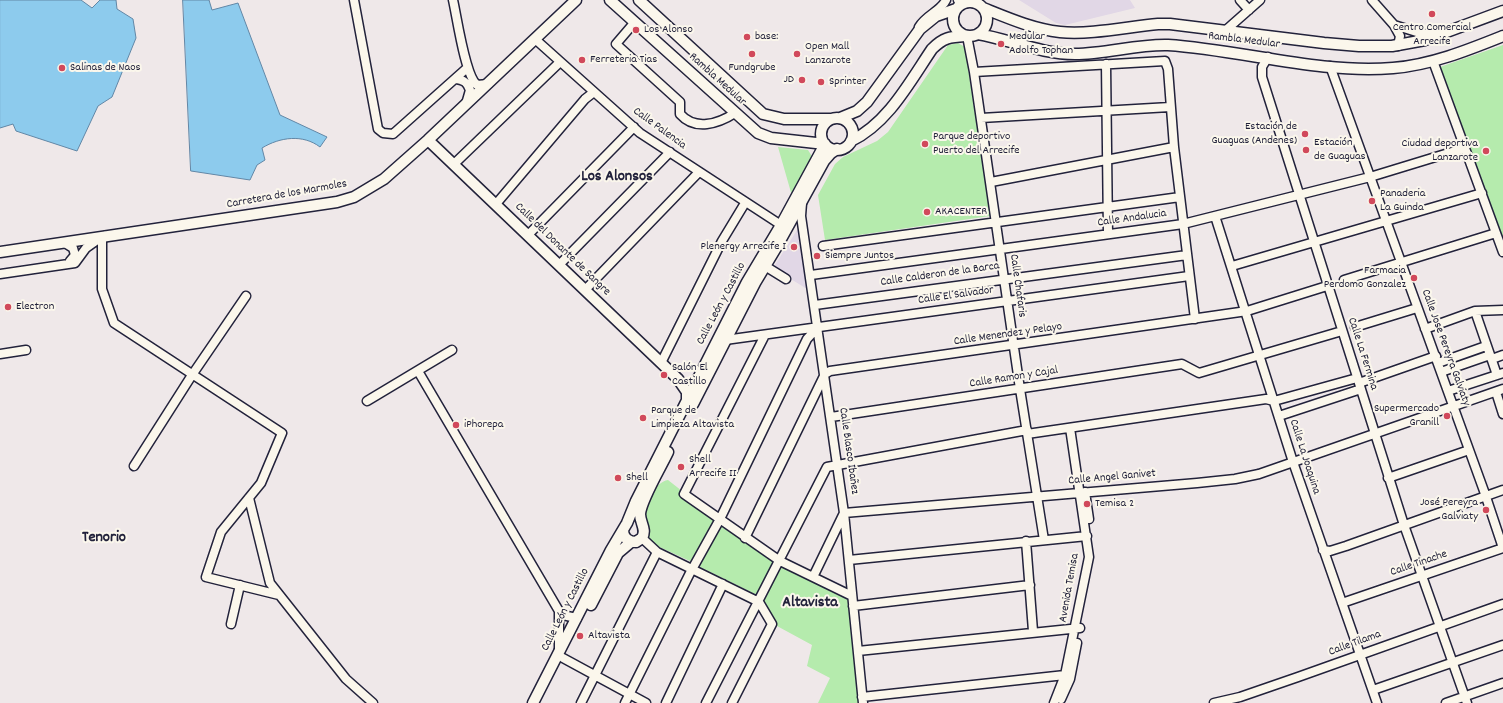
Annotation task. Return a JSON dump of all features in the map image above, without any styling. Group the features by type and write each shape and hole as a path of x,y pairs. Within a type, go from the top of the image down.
{"main road":[{"name":"Carretera de los Marmoles","path":"0,252 337,202 354,197 368,190 384,179 428,140 466,104 474,91 488,84 576,0"},
{"name":"Rambla Medular","path":"610,0 758,133 771,138 804,140 825,144"},
{"name":"Rambla Medular","path":"639,0 762,114 784,119 836,119 857,111 867,102 920,29 936,16 959,3"},
{"path":"851,141 863,135 884,118 939,42 946,38 966,36 978,34 982,31 987,23 987,17 979,4 970,2 959,3 953,15 954,25 959,33 966,36"},
{"name":"Rambla Medular","path":"979,4 1014,21 1060,32 1086,32 1158,24 1226,30 1359,46 1398,46 1425,40 1503,11"},
{"name":"Rambla Medular","path":"978,34 1058,53 1077,54 1164,45 1330,66 1370,69 1395,68 1433,61 1503,36"},
{"path":"836,119 846,120 852,130 851,141 848,146 838,149 833,149 825,144 821,133 826,122 836,119"},
{"name":"Calle del Donante de Sangre","path":"428,140 678,379 687,392 687,401"},
{"path":"804,140 814,145 817,150 817,155"},
{"name":"Calle León y Castillo","path":"540,703 561,656 572,617 625,527 636,501 747,282 781,225 817,155 825,144"},
{"name":"Calle León y Castillo","path":"641,523 640,514 644,502 725,340 824,161 831,153 838,149"},
{"path":"678,379 692,383 697,380"},
{"path":"638,521 641,523 644,530 642,538 636,542 631,542 626,538 625,527 638,521"},
{"name":"Calle León y Castillo","path":"533,703 618,553 631,542"}],"street":[{"path":"354,0 378,128 383,133 393,134 467,68"},
{"path":"453,0 467,68 472,82 477,85 488,84"},
{"path":"914,38 925,18 940,8 946,0"},
{"path":"1240,0 1249,10"},
{"path":"1226,30 1260,0"},
{"path":"1373,0 1394,25 1400,36 1398,46"},
{"path":"634,23 616,44 680,102 680,114 685,120 706,125 728,118 735,113"},
{"path":"1394,25 1423,34 1445,32"},
{"name":"Calle Chafaris","path":"966,36 974,72 1020,389 1044,540"},
{"name":"Calle Palencia","path":"535,39 634,127 699,172 781,225"},
{"name":"Calle La Fermina","path":"1268,57 1262,67 1262,77 1388,478 1421,576 1466,700"},
{"path":"974,72 1165,61 1168,70 1174,147 1195,319"},
{"path":"1433,61 1503,252"},
{"path":"454,164 560,62"},
{"path":"1106,64 1108,234"},
{"name":"Calle Jose Pereyra Galviaty","path":"1330,66 1454,406 1503,548"},
{"path":"455,79 462,80 467,83 474,91"},
{"path":"496,204 585,100 594,92"},
{"path":"981,118 1106,109 1170,107"},
{"path":"528,235 634,127"},
{"path":"991,182 1174,147"},
{"name":"Calle Andalucia","path":"811,275 1183,224 1370,177 1465,148"},
{"path":"559,265 670,152"},
{"path":"585,290 699,172"},
{"path":"1232,266 1482,193"},
{"path":"823,246 1180,197"},
{"path":"661,363 722,241 746,203"},
{"name":"Calle Blasco Ibañez","path":"802,203 801,216 811,275 836,465 844,513 863,700"},
{"name":"Calle La Joaquina","path":"1216,216 1247,311 1293,462 1377,703"},
{"path":"1344,280 1496,233"},
{"path":"0,274 75,262 86,248 96,240 105,236"},
{"path":"105,236 102,240 102,289 114,323 282,433 261,483 221,532 206,577 279,595"},
{"path":"65,243 73,248 75,255 72,260 65,264"},
{"name":"Calle Calderon de la Barca","path":"815,305 1004,278 1187,255"},
{"path":"765,266 786,279"},
{"name":"Calle El Salvador","path":"725,340 1190,276"},
{"name":"Calle Menendez y Pelayo","path":"825,374 830,371 1014,346 1247,311 1327,286"},
{"path":"134,466 192,375 246,296"},
{"path":"1355,327 1417,308"},
{"path":"1425,329 1475,311 1503,310"},
{"path":"1448,392 1500,374 1486,346 1475,311"},
{"path":"625,703 692,569 720,519 807,339 818,327"},
{"path":"1260,354 1342,331"},
{"path":"765,335 684,494 780,561 852,596"},
{"path":"706,703 827,467 1027,432 1070,428 1266,399 1274,401 1359,383 1486,346"},
{"path":"0,354 26,350"},
{"path":"367,401 452,350"},
{"name":"Calle Ramon y Cajal","path":"831,418 1182,364 1199,373 1260,354"},
{"path":"1441,372 1491,357 1503,355"},
{"path":"418,371 559,611 561,656 594,676 646,703"},
{"path":"745,538 825,374"},
{"path":"1278,416 1359,383"},
{"path":"1499,390 1503,414"},
{"name":"Calle Angel Ganivet","path":"844,513 1235,479 1259,474 1499,390"},
{"name":"Avenida Temisa","path":"1054,703 1065,675 1078,628 1094,559 1070,428"},
{"path":"1388,478 1469,450"},
{"path":"1323,550 1330,551 1503,490"},
{"name":"Avenida Temisa","path":"1059,703 1070,679 1089,558 1082,492"},
{"path":"249,498 270,583 346,679 373,703"},
{"path":"813,577 844,513"},
{"path":"1494,522 1503,519"},
{"path":"849,560 1087,536"},
{"path":"642,538 650,548 657,552 759,602 772,624 732,703"},
{"path":"1026,541 1033,631"},
{"name":"Calle Tinache","path":"1342,603 1503,548"},
{"path":"581,703 657,552"},
{"path":"666,703 723,584"},
{"path":"231,624 240,585"},
{"path":"853,606 1030,585"},
{"name":"Calle Tilama","path":"1214,703 1240,697 1503,604"},
{"path":"559,611 572,617"},
{"path":"559,625 572,617"},
{"path":"858,651 1033,631 1078,628"},
{"path":"1373,690 1503,645"},
{"path":"863,700 1065,675"},
{"path":"1446,703 1466,700 1503,683"}],"shaded area":[{"path":"1019,0 1130,0 1135,8 1065,25 1056,23"},
{"name":"Plenergy Arrecife I","path":"799,227 808,288 807,289 773,268"}],"green space":[{"name":"Parque deportivo Puerto del Arrecife","path":"958,43 965,47 990,216 825,240 818,195 835,164 843,157 877,141 888,132 948,45"},
{"name":"Ciudad deportiva Lanzarote","path":"1503,45 1503,245 1440,67"},
{"path":"778,147 808,150 813,158 792,196"},
{"path":"668,480 716,521 692,562 655,545 649,538 649,527 645,514 645,507 655,488 659,484"},
{"path":"722,524 776,561 759,596 698,566"},
{"path":"781,564 848,597 859,703 818,703 830,678 807,666 812,645 777,626 763,602"}],"water":[{"name":"Salinas de Naos","path":"0,0 81,0 92,8 100,0 116,0 117,9 133,19 136,38 112,97 98,106 77,151 16,131 13,124 0,128"},
{"path":"183,0 209,0 212,10 238,3 280,115 327,137 320,147 306,140 291,138 269,144 262,148 265,160 257,165 250,180 191,171"}],"place":[{"name":"Centro Comercial Arrecife","path":"1432,14"},
{"name":"Los Alonso","path":"636,30"},
{"name":"base:","path":"747,37"},
{"name":"Medular Adolfo Tophan","path":"1001,44"},
{"name":"Fundgrube","path":"752,54"},
{"name":"Open Mall Lanzarote","path":"797,54"},
{"name":"Ferreteria Tias","path":"582,60"},
{"name":"Salinas de Naos","path":"62,68"},
{"name":"JD","path":"802,80"},
{"name":"Sprinter","path":"821,82"},
{"name":"Estación de Guaguas (Andenes)","path":"1305,134"},
{"name":"Parque deportivo Puerto del Arrecife","path":"925,144"},
{"name":"Estación de Guaguas","path":"1306,150"},
{"name":"Ciudad deportiva Lanzarote","path":"1486,151"},
{"name":"Panaderia La Guinda","path":"1372,201"},
{"name":"AKACENTER","path":"927,212"},
{"name":"Plenergy Arrecife I","path":"794,247"},
{"name":"Siempre Juntos","path":"817,256"},
{"name":"Farmacia Perdomo Gonzalez","path":"1414,278"},
{"name":"Electron","path":"8,307"},
{"name":"Salón El Castillo","path":"664,375"},
{"name":"Supermercado Granill","path":"1447,416"},
{"name":"Parque de Limpieza Altavista","path":"643,418"},
{"name":"iPhorepa","path":"456,425"},
{"name":"Shell Arrecife II","path":"681,467"},
{"name":"Shell","path":"618,478"},
{"name":"Temisa 2","path":"1087,504"},
{"name":"José Pereyra Galviaty","path":"1486,510"},
{"name":"Altavista","path":"580,636"}],"district":[{"name":"Los Alonsos","path":"617,178"},
{"name":"Tenorio","path":"104,539"},
{"name":"Altavista","path":"810,604"}]}
